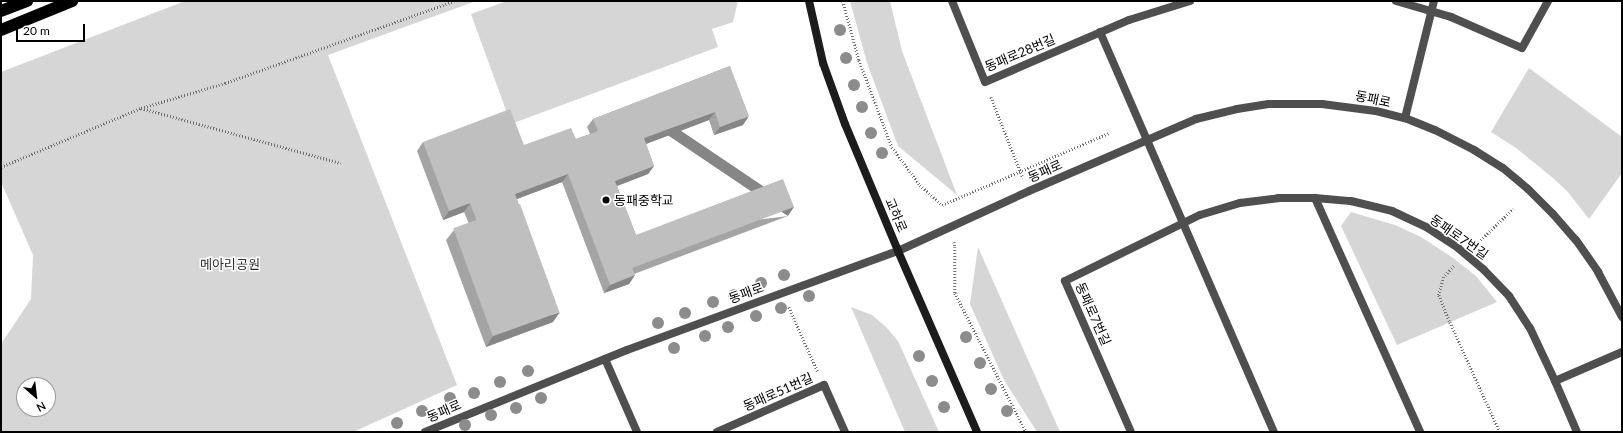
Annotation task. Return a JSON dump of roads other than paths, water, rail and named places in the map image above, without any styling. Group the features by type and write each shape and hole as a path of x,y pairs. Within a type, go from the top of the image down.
{"highway":[{"path":"1,11 27,1"},
{"path":"1,30 72,1"}],"street":[{"name":"교하로","path":"809,1 824,64 840,109 898,251 977,432"},
{"name":"동패로28번길","path":"952,1 984,82 1129,20 1190,1"},
{"path":"1396,1 1451,17 1522,48 1548,1"},
{"path":"1404,118 1434,1"},
{"path":"1100,32 1274,432"},
{"name":"동패로","path":"425,432 605,359 898,251 1029,191 1196,119 1237,109 1269,104 1298,103 1350,106 1404,118 1435,130 1474,150 1503,168 1554,214 1576,240 1598,272 1622,317"},
{"name":"동패로7번길","path":"1131,432 1065,281 1200,215 1240,203 1278,198 1351,200 1392,211 1426,227 1466,254 1509,296 1530,328 1577,432"},
{"path":"1315,198 1420,432"},
{"path":"1555,381 1622,352"},
{"path":"605,359 637,432"},
{"name":"동패로51번길","path":"717,432 824,385 845,432"}],"place":[{"name":"동패중학교","path":"606,200"}],"park label":[{"name":"메아리공원","path":"230,264"}]}
